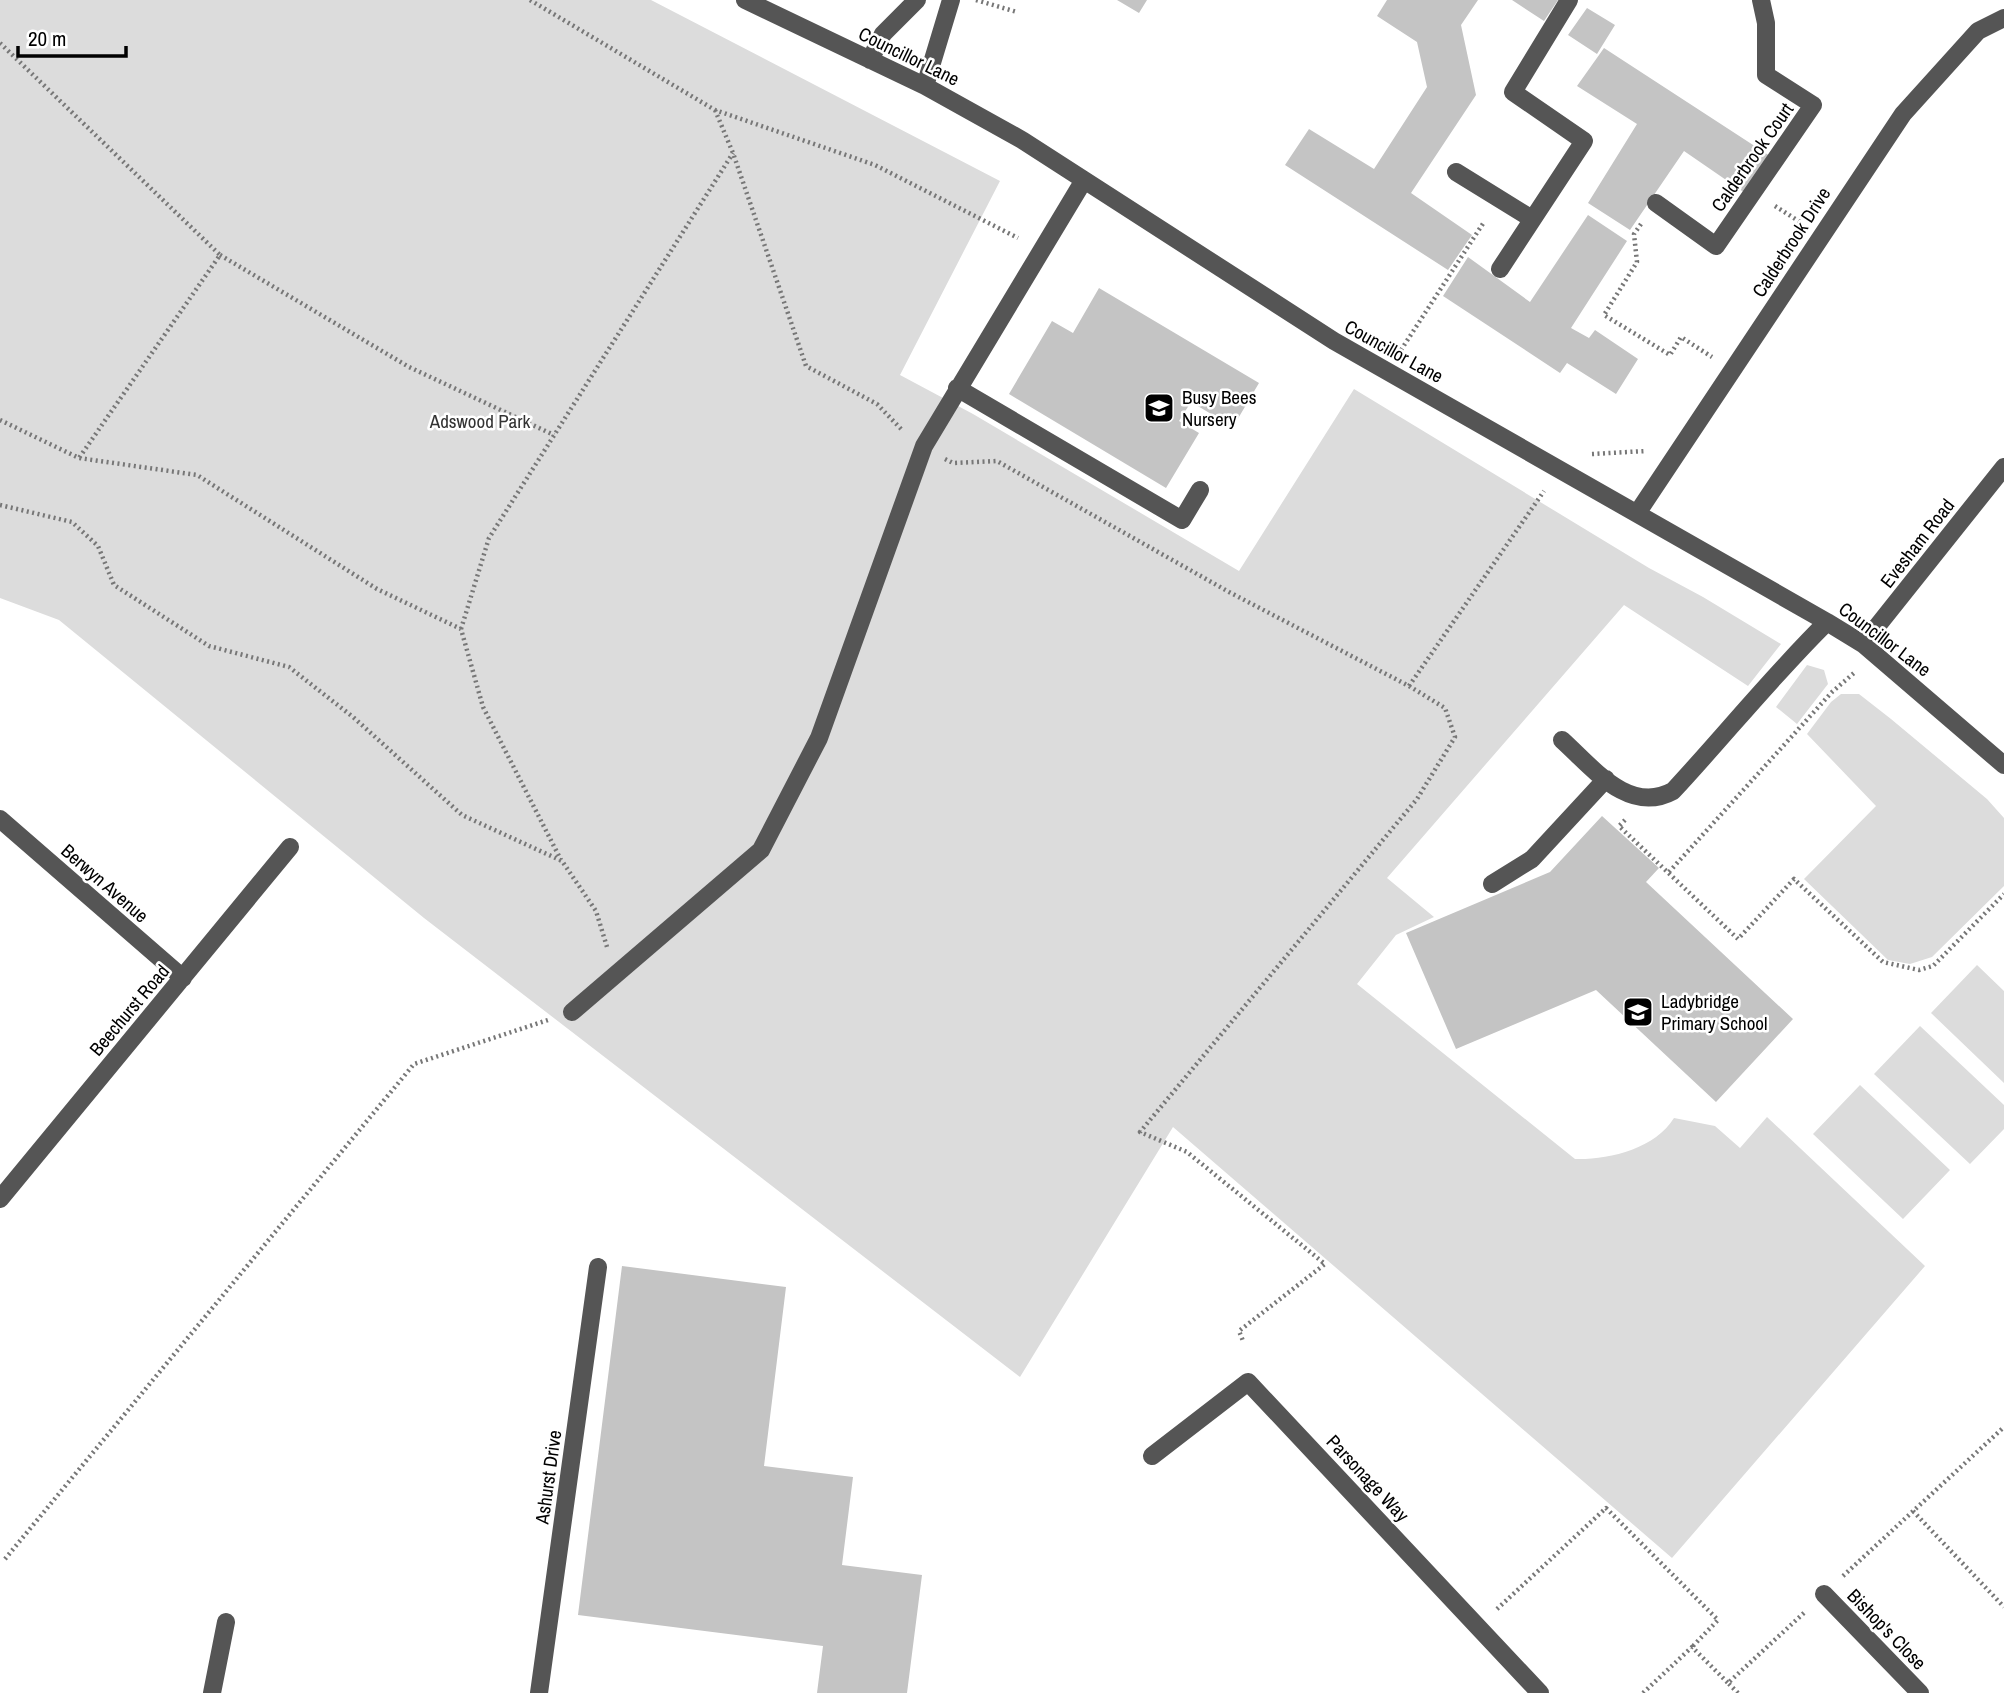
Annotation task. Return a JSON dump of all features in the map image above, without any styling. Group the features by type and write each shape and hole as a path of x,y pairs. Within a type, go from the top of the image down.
{"street":[{"name":"Councillor Lane","path":"745,0 925,86 1023,140 1334,341 1827,622 1869,649 2004,765"},
{"path":"870,60 883,34 917,0"},
{"path":"925,86 951,0"},
{"path":"1500,269 1584,141 1513,92 1569,0"},
{"name":"Calderbrook Court","path":"1656,203 1716,246 1813,105 1766,75 1766,23 1761,0"},
{"name":"Calderbrook Drive","path":"1638,512 1903,114 1978,31 2004,18"},
{"path":"1456,172 1532,219"},
{"path":"572,1012 761,850 819,738 924,446 1084,180"},
{"path":"957,388 1182,520 1200,490"},
{"name":"Evesham Road","path":"1869,649 2004,467"},
{"path":"1562,740 1627,794 1645,799 1661,797 1673,791 1761,696 1793,656 1827,622"},
{"path":"1492,884 1532,859 1606,779"},
{"name":"Berwyn Avenue","path":"0,819 183,978"},
{"name":"Beechurst Road","path":"0,1199 290,847"},
{"name":"Ashurst Drive","path":"540,1693 598,1267"},
{"name":"Parsonage Way","path":"1152,1456 1248,1382 1540,1693"},
{"name":"Bishop's Close","path":"1824,1594 1920,1693"},
{"path":"212,1693 226,1622"}],"path":[{"path":"530,0 715,110 875,165 1041,250"},
{"path":"975,0 1017,12"},
{"path":"0,43 220,255 409,367 554,435"},
{"path":"715,110 733,153 806,366 877,404 897,427 953,463 997,461 1230,592 1409,686 1445,708 1455,737 1417,799 1140,1132 1187,1152 1325,1264 1239,1331 1243,1340"},
{"path":"616,973 596,911 562,861 483,707 461,629 489,538 733,153"},
{"path":"1754,193 1821,234"},
{"path":"1387,371 1499,199"},
{"path":"1656,203 1634,234 1637,262 1604,315 1670,355 1681,337 1733,370"},
{"path":"79,458 220,255"},
{"path":"0,421 79,458 197,475 377,589 461,629"},
{"path":"1581,453 1603,455 1649,451"},
{"path":"1409,686 1543,493"},
{"path":"0,505 72,522 97,546 114,585 209,646 289,667 353,717 462,815 562,861"},
{"path":"1669,872 1869,649"},
{"path":"1645,799 1619,826 1738,939 1794,879 1883,962 1919,970 1933,966 2004,894"},
{"path":"5,1559 414,1064 572,1012"},
{"path":"1728,1682 2004,1427"},
{"path":"1479,1627 1606,1508 1718,1620 1643,1693"},
{"path":"1913,1511 2004,1607"},
{"path":"1692,1647 1738,1693"}],"green space":[{"name":"Adswood Park","path":"0,0 651,0 1000,181 900,375 973,414 1239,571 1354,389 1649,568 1781,644 1748,686 1624,605 1387,878 1434,917 1396,935 1357,984 1575,1159 1630,1151 1655,1138 1674,1118 1715,1126 1740,1148 1767,1117 1925,1266 1672,1558 1173,1127 1020,1377 424,918 59,620 0,598"},
{"path":"1807,665 1824,670 1828,684 1797,724 1776,707"},
{"path":"1841,694 1859,694 1987,799 2004,818 2004,886 1932,957 1910,964 1888,960 1804,879 1876,806 1807,734 1831,702"},
{"path":"1977,965 2004,991 2004,1083 1931,1013"},
{"path":"1920,1026 2004,1105 2004,1129 1970,1164 1874,1074"},
{"path":"1860,1085 1950,1170 1903,1219 1813,1134"}],"building":[{"path":"1117,0 1147,0 1139,13"},
{"path":"1387,0 1478,0 1461,25 1476,95 1411,193 1472,235 1448,270 1285,165 1309,129 1374,169 1427,87 1417,42 1377,16"},
{"path":"1512,0 1558,0 1544,21"},
{"path":"1587,8 1615,25 1597,54 1568,35"},
{"path":"1604,48 1770,156 1745,193 1684,151 1630,230 1588,203 1637,124 1577,86"},
{"path":"1588,215 1627,241 1571,328 1589,338 1595,330 1638,359 1616,394 1567,363 1560,373 1443,296 1468,257 1530,302"},
{"path":"1099,288 1259,383 1233,427 1191,402 1179,421 1199,433 1166,488 1009,394 1052,321 1073,333"},
{"path":"1602,816 1659,868 1646,882 1793,1019 1716,1102 1596,990 1456,1049 1406,933 1550,872"},
{"path":"622,1266 786,1287 764,1466 853,1477 842,1565 922,1575 907,1693 817,1693 823,1646 578,1615"}],"place":[{"name":"Busy Bees Nursery","path":"1159,408"},
{"name":"Ladybridge Primary School","path":"1638,1012"}]}
